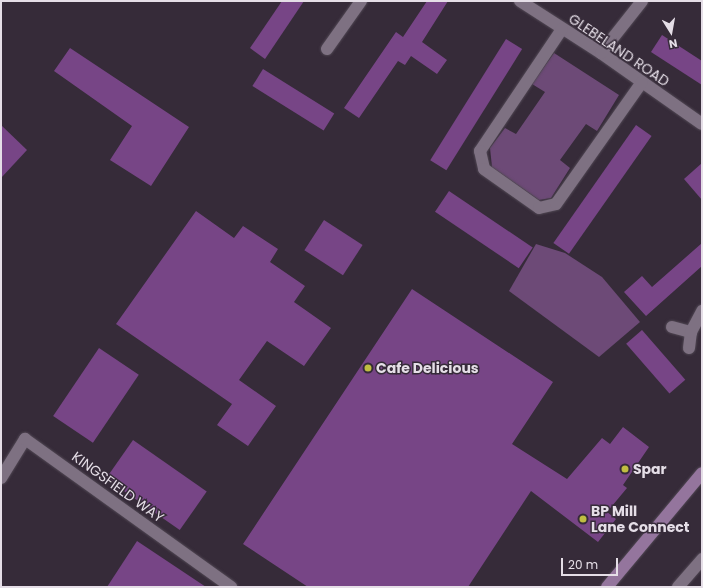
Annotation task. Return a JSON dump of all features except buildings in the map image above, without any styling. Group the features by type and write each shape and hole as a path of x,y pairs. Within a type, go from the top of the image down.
{"street":[{"path":"327,49 361,1"},
{"name":"GLEBELAND ROAD","path":"520,1 602,53 702,124"},
{"path":"602,53 642,1"},
{"path":"562,29 480,151 484,169 539,208 556,204 642,82"},
{"path":"689,348 691,332 702,311"},
{"path":"672,327 691,332"},
{"name":"KINGSFIELD WAY","path":"1,478 25,439 231,587"},
{"path":"607,587 702,473"},
{"path":"678,587 702,559"}],"shaded area":[{"path":"554,53 619,95 597,131 586,124 560,160 570,168 551,198 539,200 492,167 490,148 505,128 516,134 545,92 532,84"},
{"path":"536,244 565,253 602,277 640,322 599,357 509,291"}],"place":[{"name":"Cafe Delicious","path":"368,368"},
{"name":"Spar","path":"625,469"},
{"name":"BP Mill Lane Connect","path":"583,519"}]}
